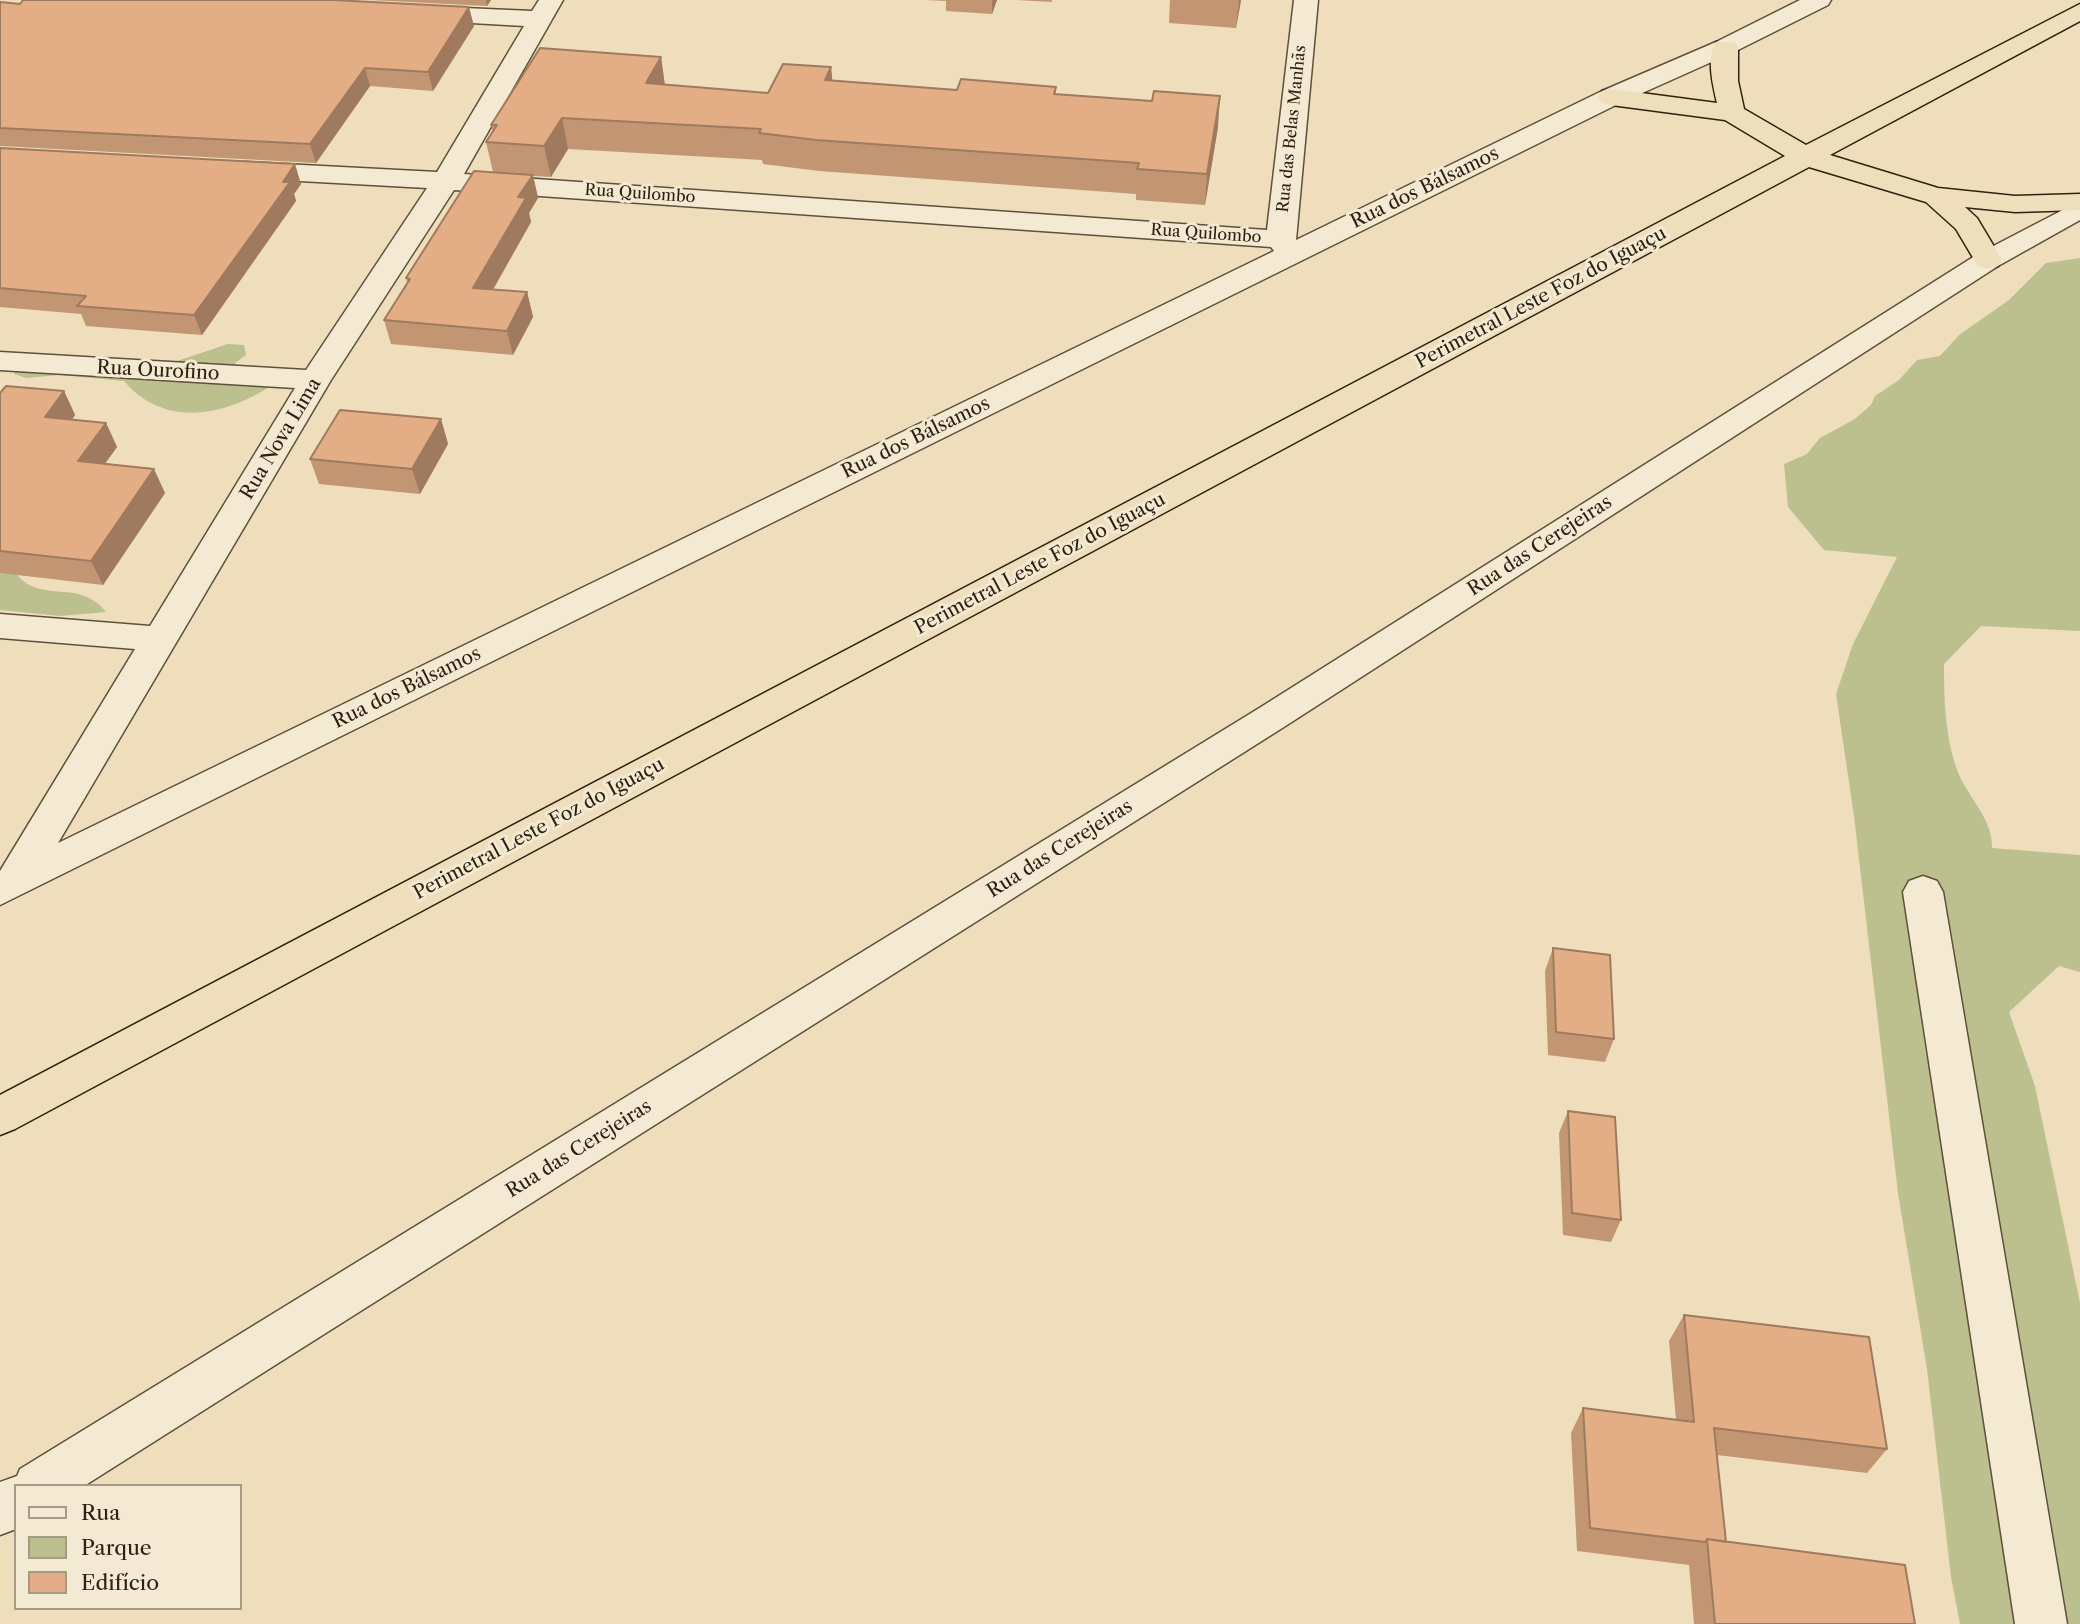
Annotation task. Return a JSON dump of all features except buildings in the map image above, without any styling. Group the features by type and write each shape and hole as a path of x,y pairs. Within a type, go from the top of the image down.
{"highway":[{"name":"Perimetral Leste Foz do Iguaçu","path":"0,1116 2080,10"},
{"path":"1725,47 1725,81 1732,113"},
{"path":"1611,97 1732,113 1806,157 1936,196 2015,204 2080,202"},
{"path":"1936,196 1967,224 1987,260"}],"street":[{"name":"Rua das Belas Manhãs","path":"1286,247 1306,0"},
{"name":"Rua dos Bálsamos","path":"8,885 1286,247 1725,47 1819,0"},
{"path":"401,12 545,10"},
{"name":"Rua Nova Lima","path":"8,885 161,639 315,380 446,181 545,10"},
{"name":"Rua Quilombo","path":"223,169 446,181 1286,247"},
{"name":"Rua das Cerejeiras","path":"41,1484 1262,724 1987,260 2080,209"},
{"name":"Rua Ourofino","path":"0,361 315,380"},
{"path":"0,626 161,639"},
{"path":"1923,892 2041,1624"}],"green space":[{"path":"2080,258 2080,631 1981,626 1944,664 1944,691 1953,757 1961,780 1984,817 1992,848 2080,855 2080,972 2059,966 2009,1012 2035,1086 2080,1303 2080,1624 1960,1624 1951,1577 1927,1369 1898,1193 1854,816 1836,694 1853,644 1897,557 1824,550 1788,507 1784,464 1807,454 1820,438 1855,419 1871,405 1875,396 1899,380 1917,360 1940,356 1959,335 2009,300 2046,263"},
{"path":"228,344 244,345 246,355 235,363 242,371 279,380 241,402 200,412 179,412 159,407 141,397 124,381 60,375 26,378 14,374 19,364 177,361"},
{"path":"0,548 22,580 42,589 86,596 106,612 60,616 0,610"}]}
